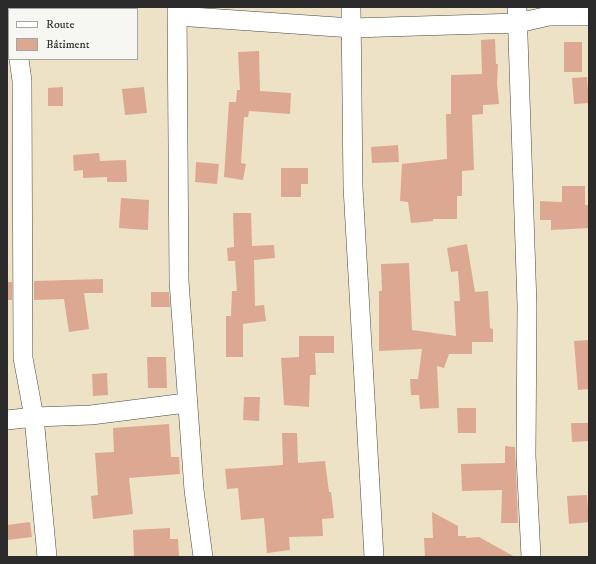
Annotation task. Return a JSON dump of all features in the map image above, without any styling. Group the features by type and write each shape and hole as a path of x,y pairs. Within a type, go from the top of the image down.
{"street":[{"path":"351,7 353,187 374,557"},
{"path":"203,557 194,490 186,403 179,281 177,12 352,28 517,15 589,16"},
{"path":"517,15 527,305 526,456 531,557"},
{"path":"19,60 22,81 23,358 34,417 47,557"},
{"path":"7,420 34,417 91,416 186,403"}],"building":[{"path":"495,39 496,64 498,64 497,83 499,104 483,105 483,114 472,115 474,170 462,171 462,196 457,196 457,219 433,219 433,221 411,223 408,202 400,201 402,164 447,159 446,114 451,114 451,75 482,74 481,40"},
{"path":"564,42 582,42 582,72 564,72"},
{"path":"259,51 260,91 291,93 290,114 249,111 248,117 244,117 241,163 246,164 243,180 224,177 229,102 236,102 237,90 240,90 238,52"},
{"path":"587,77 589,103 574,104 572,78"},
{"path":"63,87 63,106 48,106 48,88"},
{"path":"144,87 147,113 125,115 122,89"},
{"path":"398,145 399,162 372,163 371,147"},
{"path":"99,153 100,161 126,160 127,182 107,182 107,177 83,178 83,170 74,171 73,155"},
{"path":"196,162 219,164 217,184 195,182"},
{"path":"281,168 308,168 308,184 301,184 301,197 281,197"},
{"path":"562,186 585,186 585,205 589,205 589,228 551,230 551,220 540,220 540,201 562,202"},
{"path":"121,198 149,200 148,230 119,228"},
{"path":"233,213 251,213 252,246 274,245 275,258 254,260 255,306 264,305 266,321 243,324 243,357 226,357 226,316 231,316 232,291 237,291 235,261 228,261 227,248 234,247"},
{"path":"467,244 475,292 488,291 490,328 493,329 493,342 472,342 472,354 449,354 444,368 437,366 439,408 420,409 419,395 411,395 410,379 418,379 422,349 379,351 379,291 382,291 381,264 409,263 412,330 456,336 454,301 460,301 458,271 451,272 447,248"},
{"path":"103,279 103,293 84,293 89,329 69,332 64,299 34,300 34,281"},
{"path":"7,282 12,282 12,300 7,300"},
{"path":"151,292 169,292 170,307 151,307"},
{"path":"299,336 334,336 334,353 315,353 316,375 310,375 309,407 284,405 281,358 299,357"},
{"path":"589,340 589,389 578,390 574,341"},
{"path":"147,357 166,357 167,388 148,388"},
{"path":"107,373 108,395 93,396 92,374"},
{"path":"244,397 260,397 259,421 243,420"},
{"path":"457,408 476,408 476,433 458,433"},
{"path":"571,423 589,423 589,441 572,442"},
{"path":"169,424 171,457 179,457 180,474 129,478 133,514 93,519 91,496 98,495 95,453 114,452 113,428"},
{"path":"282,433 297,433 298,463 325,461 334,518 322,519 323,536 289,537 290,550 267,553 264,518 241,520 238,488 227,489 225,469 283,465"},
{"path":"505,446 515,447 518,523 501,523 502,490 462,491 461,464 505,463"},
{"path":"587,495 589,522 569,524 567,496"},
{"path":"432,512 458,526 458,536 466,536 466,538 479,537 515,557 425,557 424,538 433,538"},
{"path":"30,522 32,537 7,540 7,525"},
{"path":"170,528 170,539 178,539 179,556 134,557 133,530"}]}
